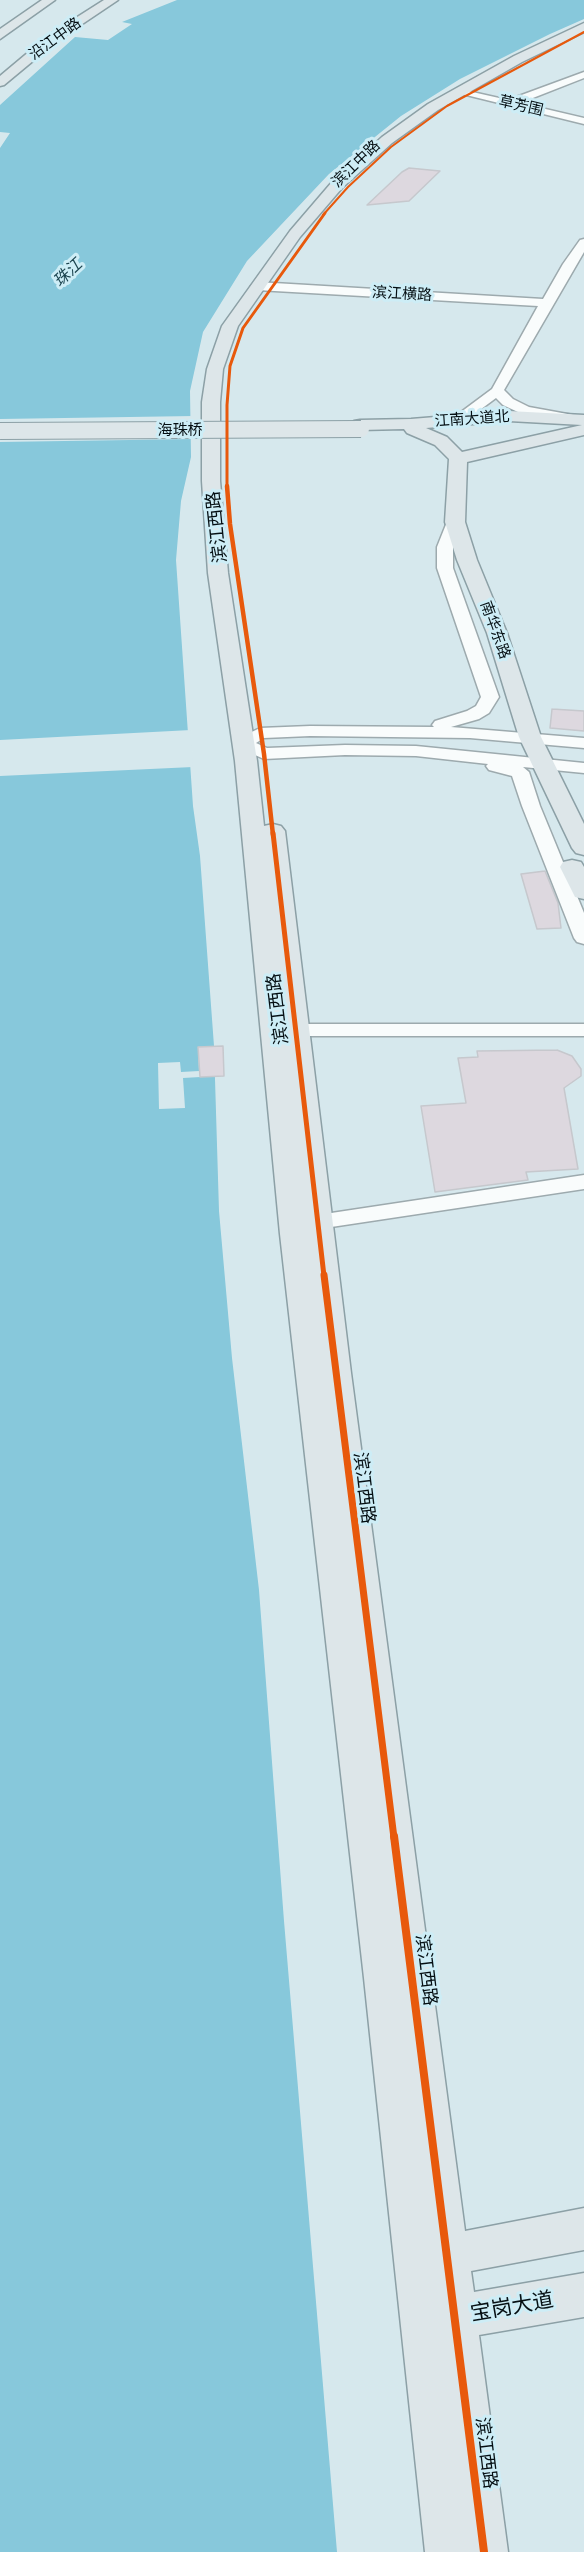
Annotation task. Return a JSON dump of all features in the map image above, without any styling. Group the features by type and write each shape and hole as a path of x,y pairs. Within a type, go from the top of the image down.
{"main road":[{"path":"0,35 49,0"},
{"name":"沿江中路","path":"0,82 53,38 112,0"},
{"name":"滨江中路","path":"219,428 215,369 223,341 241,309 264,286 355,180 418,126 463,93 518,59 584,27"},
{"name":"滨江中路","path":"463,93 584,32"},
{"path":"4,60 24,61"},
{"name":"江南大道北","path":"360,427 460,418 528,416 578,427"},
{"name":"江南大道北","path":"360,427 496,433 578,427"},
{"name":"海珠桥","path":"0,429 360,427"},
{"path":"412,429 441,441 458,458 578,427"},
{"name":"滨江西路","path":"219,428 211,481 218,573 256,743 384,1978 436,2305 484,2552"},
{"name":"南华东路","path":"458,458 455,522 530,737 528,766 578,858 584,892"},
{"name":"滨江西路","path":"284,1030 318,1222 352,1511 447,2255 436,2305 448,2552"},
{"path":"447,2255 584,2229"},
{"name":"宝岗大道","path":"436,2305 584,2295"}],"street":[{"path":"511,103 584,75"},
{"name":"草芳围","path":"463,93 584,121"},
{"path":"460,418 497,391 567,267 584,243"},
{"path":"567,267 584,269"},
{"name":"滨江横路","path":"264,286 546,303"},
{"path":"497,391 508,402 525,410 578,427"},
{"path":"256,743 400,732 459,721 483,709 490,697 490,691 445,568 445,547 455,522"},
{"path":"479,666 518,698"},
{"path":"400,732 530,737 584,742"},
{"path":"256,743 345,750 406,751 528,766 584,768"},
{"path":"528,766 531,806 584,938"},
{"path":"284,1030 584,1030"},
{"path":"318,1222 584,1182"}],"water":[{"name":"珠江","path":"177,0 584,0 584,19 460,79 401,116 329,174 247,261 203,332 190,391 191,457 181,501 176,560 193,806 200,856 214,1046 219,1211 232,1358 259,1590 284,1921 337,2552 0,2552 0,148 10,133 0,132 0,105 75,37 108,40 132,24 122,22"}],"pier":[{"path":"194,416 194,439 0,442 0,419"},
{"path":"191,730 193,767 0,776 0,740"},
{"path":"217,1046 218,1076 183,1078 185,1108 159,1109 158,1063 180,1062 181,1072 199,1071 198,1047"}],"building":[{"path":"409,168 440,171 409,201 367,205 402,172"},
{"path":"552,709 584,711 584,731 550,728"},
{"path":"545,871 558,903 561,928 537,929 521,874"},
{"path":"223,1046 224,1076 200,1077 198,1047"},
{"path":"557,1050 572,1056 581,1069 581,1076 564,1088 578,1169 526,1172 528,1180 435,1192 421,1106 466,1103 458,1058 478,1057 477,1051"}],"cycle path":[{"path":"484,2552 335,1373 264,754 230,524 227,488 227,405 230,366 243,328 317,222 348,187 391,147 447,106 584,32"}]}
